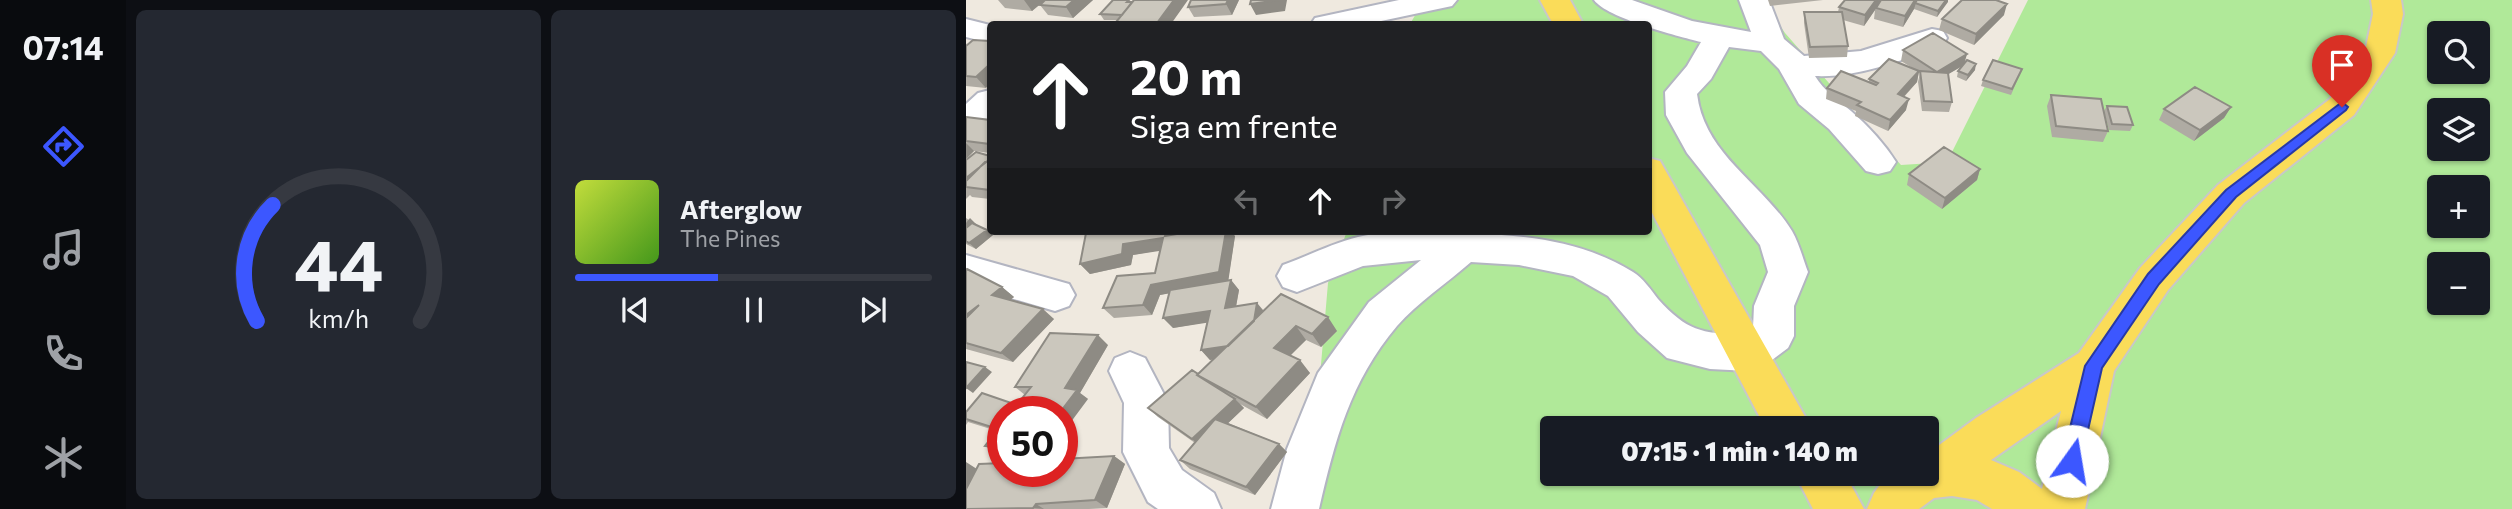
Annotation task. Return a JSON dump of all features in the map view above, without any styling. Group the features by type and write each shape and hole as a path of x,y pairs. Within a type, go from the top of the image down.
{"main road":[{"path":"1555,0 1566,21"},
{"path":"2061,509 2094,366 2154,279 2231,194 2342,107 2381,52 2388,14 2386,0"},
{"path":"1652,177 1780,412"},
{"path":"1903,487 2094,366"},
{"path":"1903,487 1961,474 1989,480 2015,495 2029,509"},
{"path":"1826,486 1840,509"}],"street":[{"path":"1340,21 1442,0"},
{"path":"1609,0 1633,12 1718,38 1825,66 1898,52 1932,38"},
{"path":"1754,0 1781,53 1811,96 1841,121 1878,162"},
{"path":"966,29 987,33"},
{"path":"1297,276 1359,252 1416,245 1552,255 1586,265 1622,285 1652,320 1682,345 1710,351 1749,353 1773,336 1774,306 1788,272 1777,239 1704,153 1683,116 1681,92 1700,72 1718,38"},
{"path":"966,123 987,104"},
{"path":"1294,509 1310,449 1333,386 1383,314 1463,247"},
{"path":"966,270 1055,295"},
{"path":"1130,371 1146,402 1146,452 1165,486 1197,509"}],"green space":[{"path":"1424,0 1763,0 1785,33 1901,165 1947,162 2028,0 2512,0 2512,509 1279,509 1314,446 1328,283 1346,235 1652,235 1652,21 1412,21"}],"building":[{"path":"1045,0 1074,0 1066,7 1040,5"},
{"path":"1113,0 1132,2 1122,15 1100,14"},
{"path":"1134,0 1174,0 1158,21 1117,21"},
{"path":"1191,0 1228,0 1226,4 1188,7"},
{"path":"1251,0 1280,0 1250,4"},
{"path":"1845,0 1876,0 1865,15 1839,7"},
{"path":"1881,0 1915,0 1905,16 1876,8"},
{"path":"1917,0 1946,0 1938,11 1915,3"},
{"path":"1962,0 1996,0 2007,4 1976,34 1942,19"},
{"path":"1804,12 1842,12 1848,46 1810,47"},
{"path":"1933,33 1967,54 1937,72 1903,50"},
{"path":"973,40 987,41 987,67 976,77 966,76 966,46"},
{"path":"1889,59 1919,71 1898,94 1909,99 1890,120 1857,105 1861,102 1827,88 1841,71 1876,85 1878,83 1869,79"},
{"path":"1967,60 1976,64 1968,75 1958,71"},
{"path":"1993,60 2022,69 2012,89 1983,80"},
{"path":"1920,71 1948,73 1952,102 1924,101"},
{"path":"2195,87 2231,107 2200,130 2164,109"},
{"path":"2051,95 2101,99 2108,131 2056,126"},
{"path":"2107,106 2127,107 2133,125 2112,124"},
{"path":"966,117 987,120 987,144 966,141"},
{"path":"1944,147 1980,169 1945,198 1909,174"},
{"path":"976,152 987,155 987,161 966,178 966,160"},
{"path":"987,162 987,190 966,187 966,181"},
{"path":"972,223 987,230 969,243 966,241 966,228"},
{"path":"1086,235 1225,235 1219,272 1151,285 1143,305 1103,308 1117,276 1155,273 1163,238 1123,244 1122,254 1080,264"},
{"path":"967,269 1002,287 992,295 1043,309 1001,353 966,343 966,318 979,305 966,315"},
{"path":"1231,280 1225,308 1257,303 1254,321 1228,346 1201,350 1210,311 1163,318 1170,290"},
{"path":"1281,294 1328,317 1312,334 1296,326 1274,348 1300,360 1256,407 1197,375"},
{"path":"1050,333 1098,335 1065,388 1077,390 1072,396 1024,396 1031,387 1015,387"},
{"path":"966,362 985,367 966,388"},
{"path":"1192,370 1235,399 1192,439 1148,408"},
{"path":"982,393 991,396 987,396 987,426 966,419 966,412"},
{"path":"1215,419 1279,444 1246,487 1180,460"},
{"path":"1114,456 1095,500 1036,504 1033,508 966,509 966,489 979,464 987,464 987,487 1078,487 1078,458"}],"route":[{"path":"2072,461 2094,366 2154,279 2231,194 2342,107"}]}
